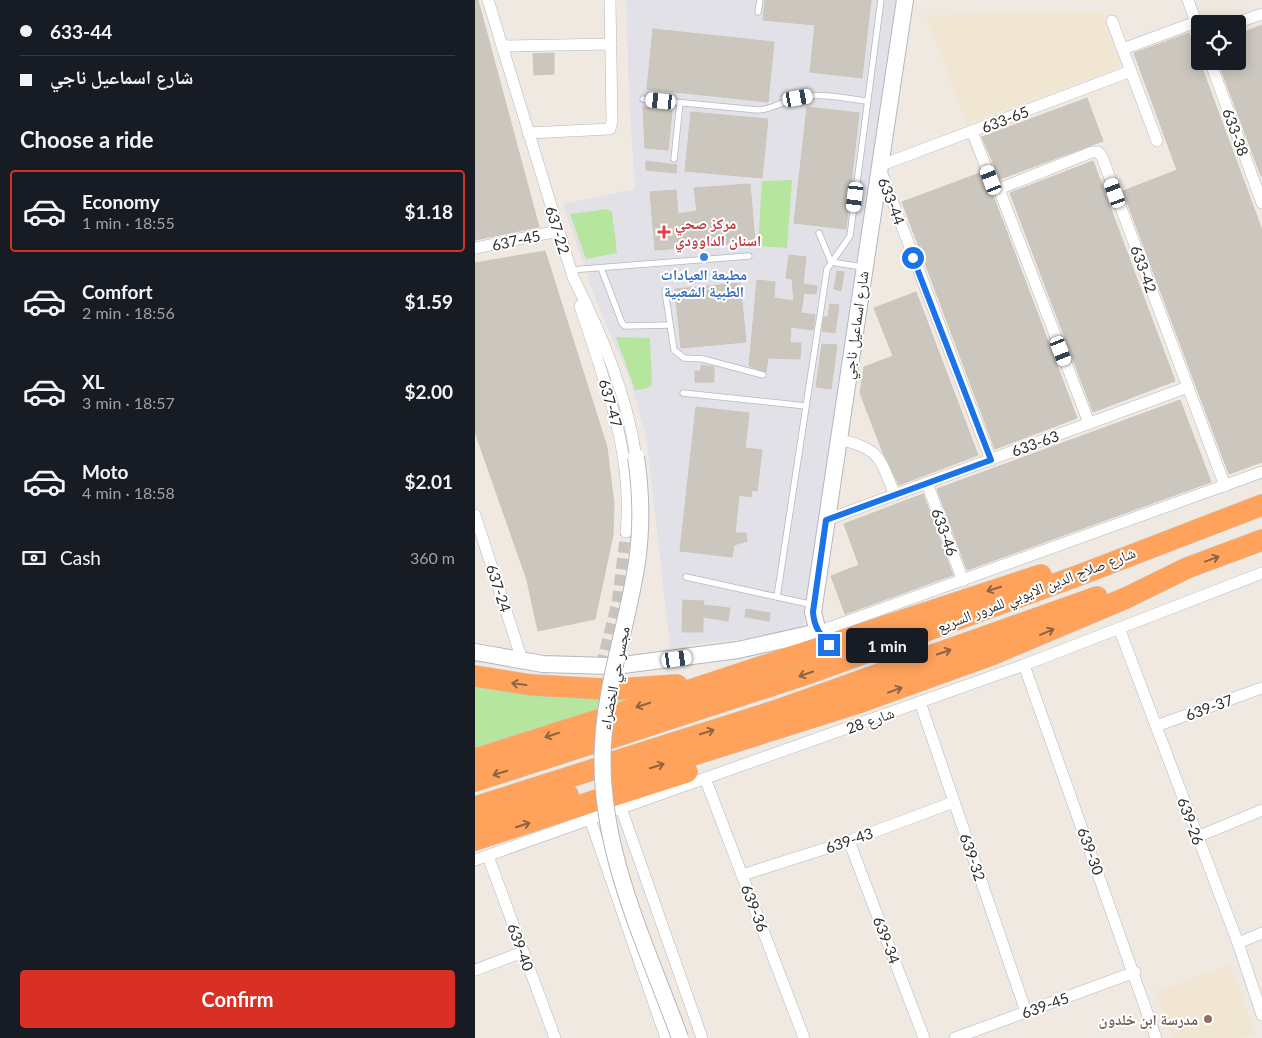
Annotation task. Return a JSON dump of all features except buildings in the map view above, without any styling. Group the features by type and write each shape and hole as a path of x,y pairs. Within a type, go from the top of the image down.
{"highway":[{"name":"شارع صلاح الدين الايوبي للمرور السريع","path":"475,781 810,673 1085,573 1176,536 1262,505"},
{"path":"475,759 739,674 824,638 1176,536"},
{"name":"شارع صلاح الدين الايوبي للمرور السريع","path":"604,790 775,711 1067,607 1187,568 1262,540"},
{"name":"شارع صلاح الدين الايوبي للمرور السريع","path":"475,807 604,790 772,742 859,703 991,655 1126,598 1187,568"},
{"path":"475,676 531,686 610,689 696,682 739,674"},
{"path":"478,844 604,790"}],"street":[{"name":"637-22","path":"488,0 527,133 572,274 590,312 619,385 632,431 636,457"},
{"path":"527,133 604,131 610,129 612,121 610,0"},
{"name":"شارع اسماعيل ناجي","path":"824,638 813,621 814,605 863,267 905,0"},
{"path":"1188,0 1193,15"},
{"path":"1246,20 1262,14"},
{"path":"1112,21 1157,141"},
{"path":"1123,49 1191,24"},
{"path":"502,46 611,44"},
{"name":"633-38","path":"1213,70 1262,203"},
{"name":"633-65","path":"879,166 1131,71"},
{"path":"972,131 991,180 999,189 1089,423"},
{"name":"633-42","path":"999,189 1093,152 1098,152 1105,166 1225,486"},
{"name":"633-44","path":"879,166 991,460"},
{"name":"637-45","path":"475,248 558,231"},
{"name":"637-47","path":"572,274 617,421 627,483 627,532"},
{"name":"633-63","path":"826,520 1188,387"},
{"path":"838,439 873,450 880,459 895,495"},
{"name":"مجسر حي الخضراء","path":"636,457 640,500 638,548 606,713 603,746 603,788 617,864 680,1038"},
{"path":"475,652 563,666 615,666 824,638 963,581 1262,472"},
{"name":"633-46","path":"927,483 963,581"},
{"name":"637-24","path":"475,515 522,660"},
{"name":"شارع 28","path":"604,790 705,778 1024,665 1262,573"},
{"name":"639-26","path":"1119,628 1238,943 1262,1015"},
{"name":"639-30","path":"1024,665 1135,972 1156,1038"},
{"name":"639-37","path":"1156,726 1262,688"},
{"name":"639-32","path":"920,702 1026,1012"},
{"name":"639-36","path":"705,778 804,1038"},
{"path":"604,790 703,1038"},
{"path":"604,790 633,934 666,1038"},
{"name":"639-43","path":"742,875 849,841 954,802"},
{"path":"1197,837 1262,810"},
{"name":"639-34","path":"849,841 924,1038"},
{"name":"639-40","path":"478,844 523,952 555,1038"},
{"path":"1238,943 1262,933"},
{"path":"475,970 523,952"},
{"name":"639-45","path":"955,1038 1135,972"}],"lane":[{"path":"758,12 759,0"},
{"path":"777,597 827,269 850,236 866,101 881,0"},
{"path":"643,99 770,110 798,98 814,95 866,101"},
{"path":"674,159 680,103"},
{"path":"819,233 831,262"},
{"path":"572,274 601,268 749,256"},
{"path":"831,262 863,267"},
{"path":"601,268 622,323 625,326 670,325"},
{"path":"665,291 674,350 678,356 703,359 763,375"},
{"path":"683,393 806,406"},
{"path":"687,577 814,605"}],"shaded area":[{"path":"626,0 898,0 808,610 803,626 798,633 670,647 646,436 629,378 594,295 563,204 635,189 629,96"},
{"path":"1103,12 1124,66 967,124 926,15"},
{"path":"1230,965 1255,1033 1241,1038 1173,1038 1156,992"}],"green space":[{"path":"792,180 787,248 758,246 762,181"},
{"path":"607,209 612,212 617,253 586,259 570,214"},
{"path":"616,337 650,338 652,385 645,389 635,390"},
{"path":"475,683 645,699 475,750"}],"tunnel":[{"path":"601,666 617,603 626,532"}],"place":[{"name":"مركز صحي اسنان الداوودي","path":"664,232"},
{"name":"مطبعة العيادات الطبية الشعبية","path":"704,257"},
{"name":"مدرسة ابن خلدون","path":"1208,1019"}],"route":[{"path":"829,645 818,632 813,621 826,520 991,460 913,258"}]}
